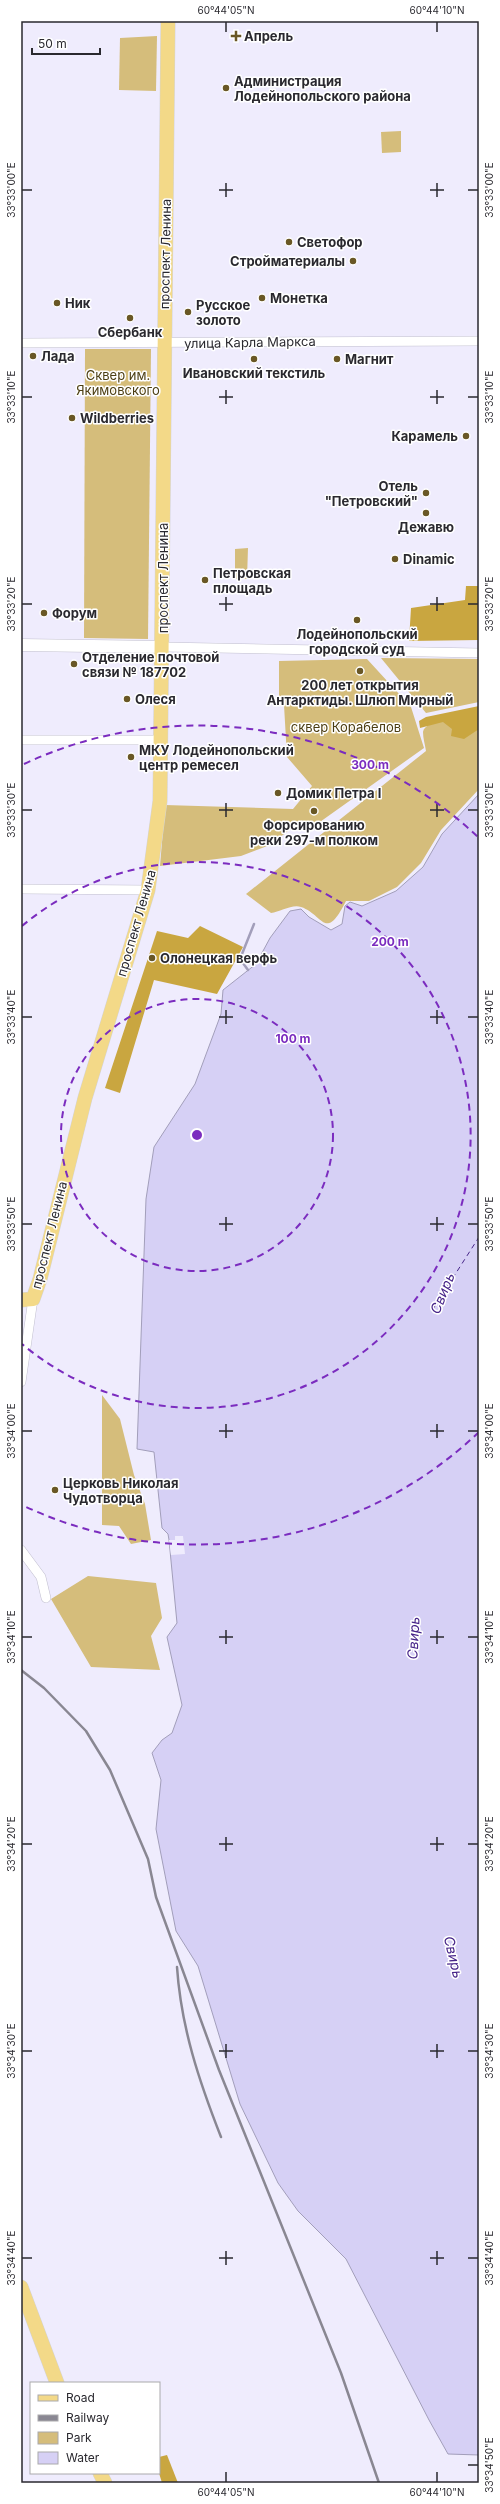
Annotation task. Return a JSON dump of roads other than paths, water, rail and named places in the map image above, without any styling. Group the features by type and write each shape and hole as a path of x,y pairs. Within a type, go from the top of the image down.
{"main road":[{"name":"проспект Ленина","path":"27,1300 83,1105 148,890 160,801 163,647 164,343 168,21"},
{"path":"21,2286 57,2382"},
{"path":"100,2474 105,2483"}],"street":[{"name":"улица Карла Маркса","path":"21,343 479,341"},
{"path":"21,645 479,653"},
{"path":"21,740 161,740"},
{"path":"21,889 148,890"},
{"name":"проспект Ленина","path":"21,1382 27,1300"},
{"path":"21,1550 41,1577 46,1598"}],"water":[{"name":"Свирь","path":"479,794 479,2455 448,2454 346,2259 298,2211 278,2183 240,2104 198,1966 176,1931 156,1829 161,1780 152,1753 162,1740 172,1733 182,1705 167,1637 177,1623 169,1540 168,1534 162,1528 154,1452 137,1449 146,1199 154,1147 195,1084 221,1014 223,990 256,964 270,938 290,911 301,909 309,917 331,930 342,924 345,906 350,902 362,906 396,891 423,867 442,834"}],"waterway":[{"path":"248,970 240,959 254,924"}],"railway":[{"path":"21,1670 44,1688 86,1731 110,1770 148,1859 156,1897 219,2070 341,2373 379,2483"},
{"path":"177,1967 182,2011 192,2054 205,2095 221,2137"}],"place":[{"name":"Апрель","path":"236,36"},
{"name":"Администрация Лодейнопольского района","path":"226,88"},
{"name":"Светофор","path":"289,242"},
{"name":"Стройматериалы","path":"353,261"},
{"name":"Монетка","path":"262,298"},
{"name":"Ник","path":"57,303"},
{"name":"Русское золото","path":"188,312"},
{"name":"Сбербанк","path":"130,318"},
{"name":"Лада","path":"33,356"},
{"name":"Ивановский текстиль","path":"254,359"},
{"name":"Магнит","path":"337,359"},
{"name":"Wildberries","path":"72,418"},
{"name":"Карамель","path":"466,436"},
{"name":"Отель \"Петровский\"","path":"426,493"},
{"name":"Дежавю","path":"426,513"},
{"name":"Dinamic","path":"395,559"},
{"name":"Петровская площадь","path":"205,580"},
{"name":"Форум","path":"44,613"},
{"name":"Лодейнопольский городской суд","path":"357,620"},
{"name":"Отделение почтовой связи № 187702","path":"74,664"},
{"name":"200 лет открытия Антарктиды. Шлюп Мирный","path":"360,671"},
{"name":"Олеся","path":"127,699"},
{"name":"МКУ Лодейнопольский центр ремесел","path":"131,757"},
{"name":"Домик Петра I","path":"278,793"},
{"name":"Форсированию реки 297-м полком","path":"314,811"},
{"name":"Олонецкая верфь","path":"152,958"},
{"name":"Церковь Николая Чудотворца","path":"55,1490"}],"park label":[{"name":"Сквер им. Якимовского","path":"118,382"},
{"name":"сквер Корабелов","path":"346,727"}]}
